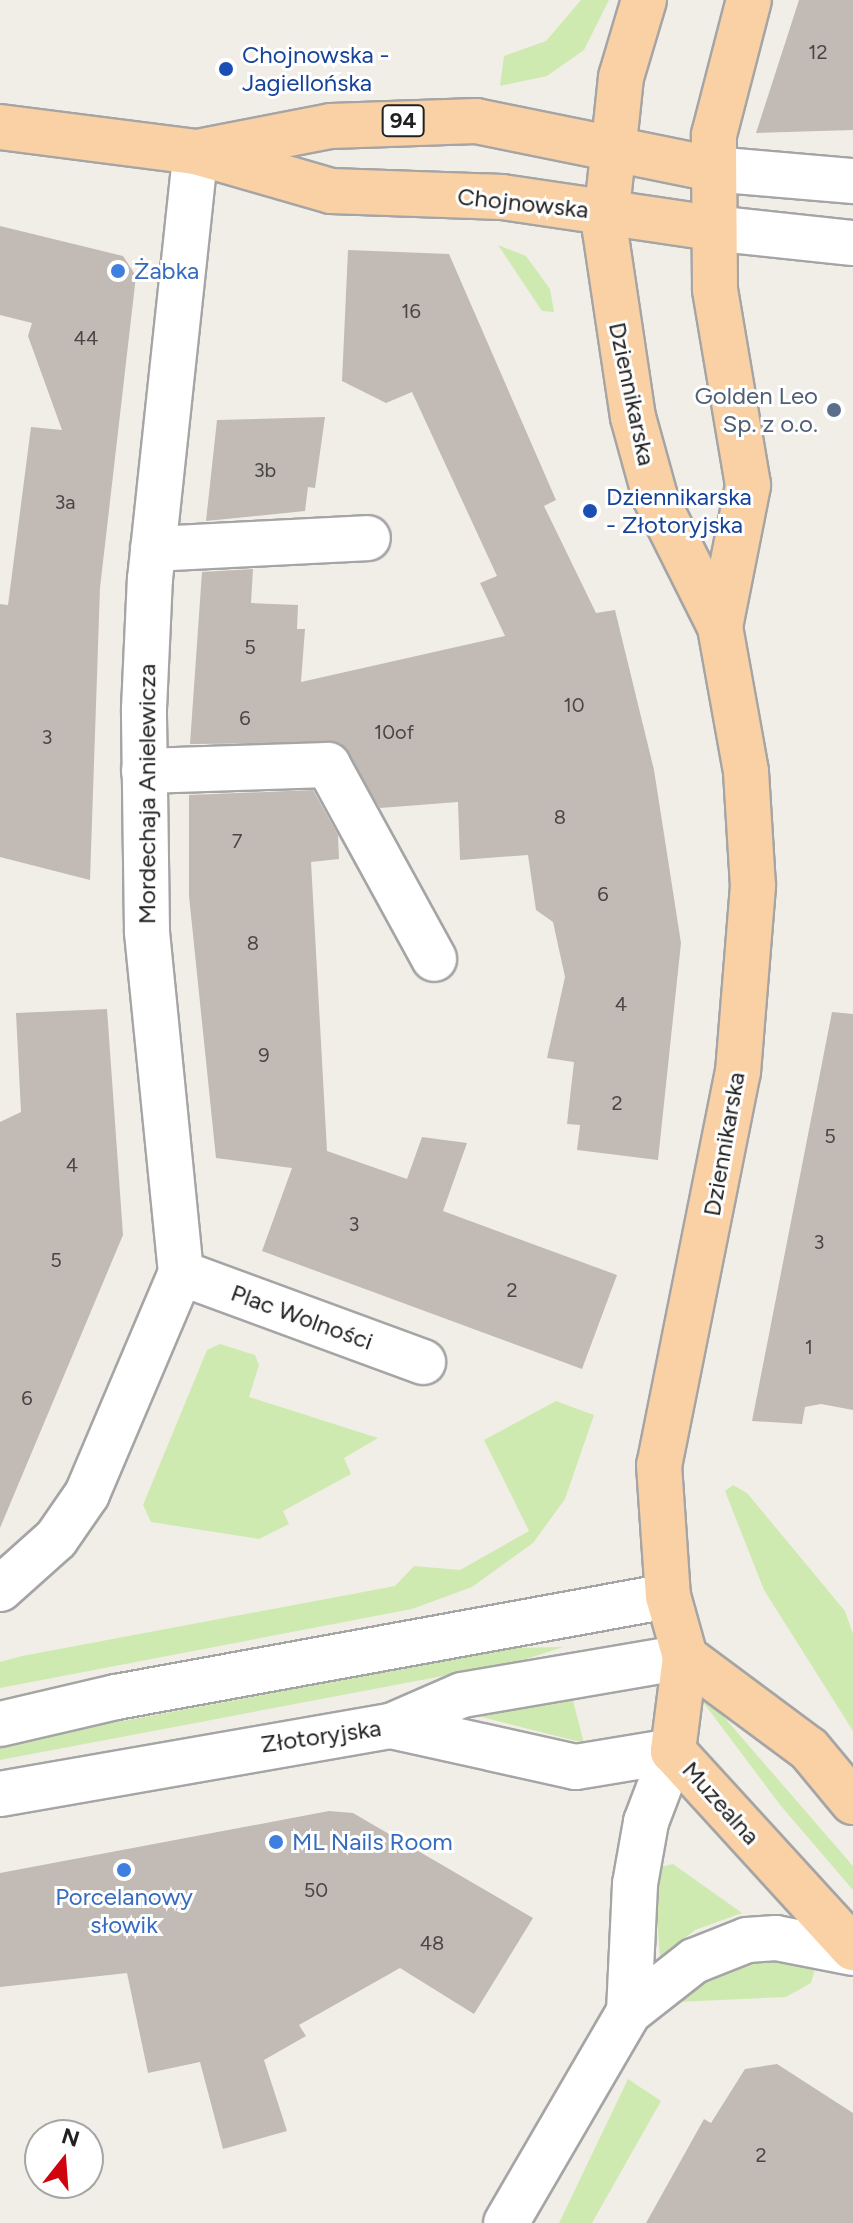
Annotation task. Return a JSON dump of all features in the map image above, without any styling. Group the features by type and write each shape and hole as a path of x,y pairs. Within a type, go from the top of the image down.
{"main road":[{"name":"Dziennikarska","path":"644,0 621,77 610,147 606,212 618,333 651,484 720,627 746,772 752,943 728,1131 659,1465 668,1596 685,1657"},
{"name":"Dziennikarska","path":"720,627 748,485 715,289 712,169 723,85 749,0"},
{"name":"Chojnowska","path":"196,152 393,120 495,122 712,169"},
{"name":"Chojnowska","path":"0,127 196,152 331,191 502,197 712,228"},
{"name":"Muzealna","path":"685,1657 673,1751 853,1950"},
{"path":"685,1657 809,1749 853,1802"}],"street":[{"name":"Mordechaja Anielewicza","path":"0,1589 56,1539 99,1469 181,1273 147,931 144,771 153,549 196,152"},
{"name":"Chojnowska","path":"712,169 853,181"},
{"name":"Chojnowska","path":"712,228 853,243"},
{"path":"153,549 368,538"},
{"path":"144,771 328,765 434,959"},
{"name":"Plac Wolności","path":"181,1273 423,1362"},
{"path":"0,1724 116,1697 668,1596"},
{"name":"Złotoryjska","path":"0,1794 391,1726 462,1695 685,1657"},
{"path":"391,1726 576,1767 673,1751 640,1853 629,2012"},
{"path":"506,2223 629,2012 694,1961 747,1940 805,1939 853,1950"}],"green space":[{"path":"581,0 609,0 584,50 547,76 500,86 504,56 546,41"},
{"path":"498,245 526,256 550,289 554,312 542,311"},
{"path":"220,1344 255,1355 259,1365 249,1397 378,1438 344,1458 351,1474 283,1511 289,1524 259,1539 151,1522 143,1505 207,1350"},
{"path":"556,1401 594,1415 565,1499 533,1543 472,1587 412,1609 0,1688 0,1662 22,1656 395,1586 414,1566 460,1570 529,1531 484,1440"},
{"path":"733,1485 747,1493 845,1611 853,1634 853,1731 764,1590 725,1491"},
{"path":"563,1647 517,1662 0,1760 0,1747 112,1723 515,1648"},
{"path":"704,1694 853,1866 853,1890 781,1806 700,1698"},
{"path":"572,1697 584,1743 474,1715"},
{"path":"673,1864 742,1913 695,1930 660,1957 654,1880 660,1867"},
{"path":"747,1954 817,1962 811,1983 786,1997 678,2002 708,1971"},
{"path":"628,2079 661,2101 592,2223 559,2223"}],"building":[{"path":"799,0 853,0 853,130 756,133"},
{"path":"0,226 123,256 136,276 100,588 90,880 0,857 0,604 8,605 31,427 62,430 28,336 32,323 0,315"},
{"path":"348,250 449,254 556,500 544,506 596,613 615,610 654,770 681,943 658,1160 577,1150 580,1125 567,1124 574,1062 547,1058 565,977 553,922 536,910 528,855 460,860 458,802 380,808 340,743 190,744 202,572 253,569 251,603 298,605 297,629 305,629 301,682 505,636 480,583 497,576 412,392 386,403 342,381"},
{"path":"325,417 315,488 308,487 305,511 206,521 217,420"},
{"path":"313,790 338,835 339,859 311,862 327,1151 407,1179 422,1137 467,1143 443,1211 617,1275 582,1369 262,1251 292,1168 216,1158 189,896 189,795"},
{"path":"107,1009 123,1235 0,1528 0,1122 21,1112 16,1013"},
{"path":"832,1012 853,1014 853,1410 821,1404 805,1407 802,1424 752,1421"},
{"path":"329,1811 353,1813 533,1918 474,2014 400,1968 299,2025 306,2036 264,2060 287,2131 223,2149 200,2062 148,2073 127,1973 0,1987 0,1873"},
{"path":"777,2064 853,2113 853,2223 646,2223 704,2119 711,2123 745,2069"}],"place":[{"name":"Chojnowska - Jagiellońska","path":"226,69"},
{"name":"Żabka","path":"118,271"},
{"name":"Golden Leo Sp. z o.o.","path":"834,410"},
{"name":"Dziennikarska - Złotoryjska","path":"590,511"},
{"name":"ML Nails Room","path":"276,1842"},
{"name":"Porcelanowy słowik","path":"124,1870"}]}
